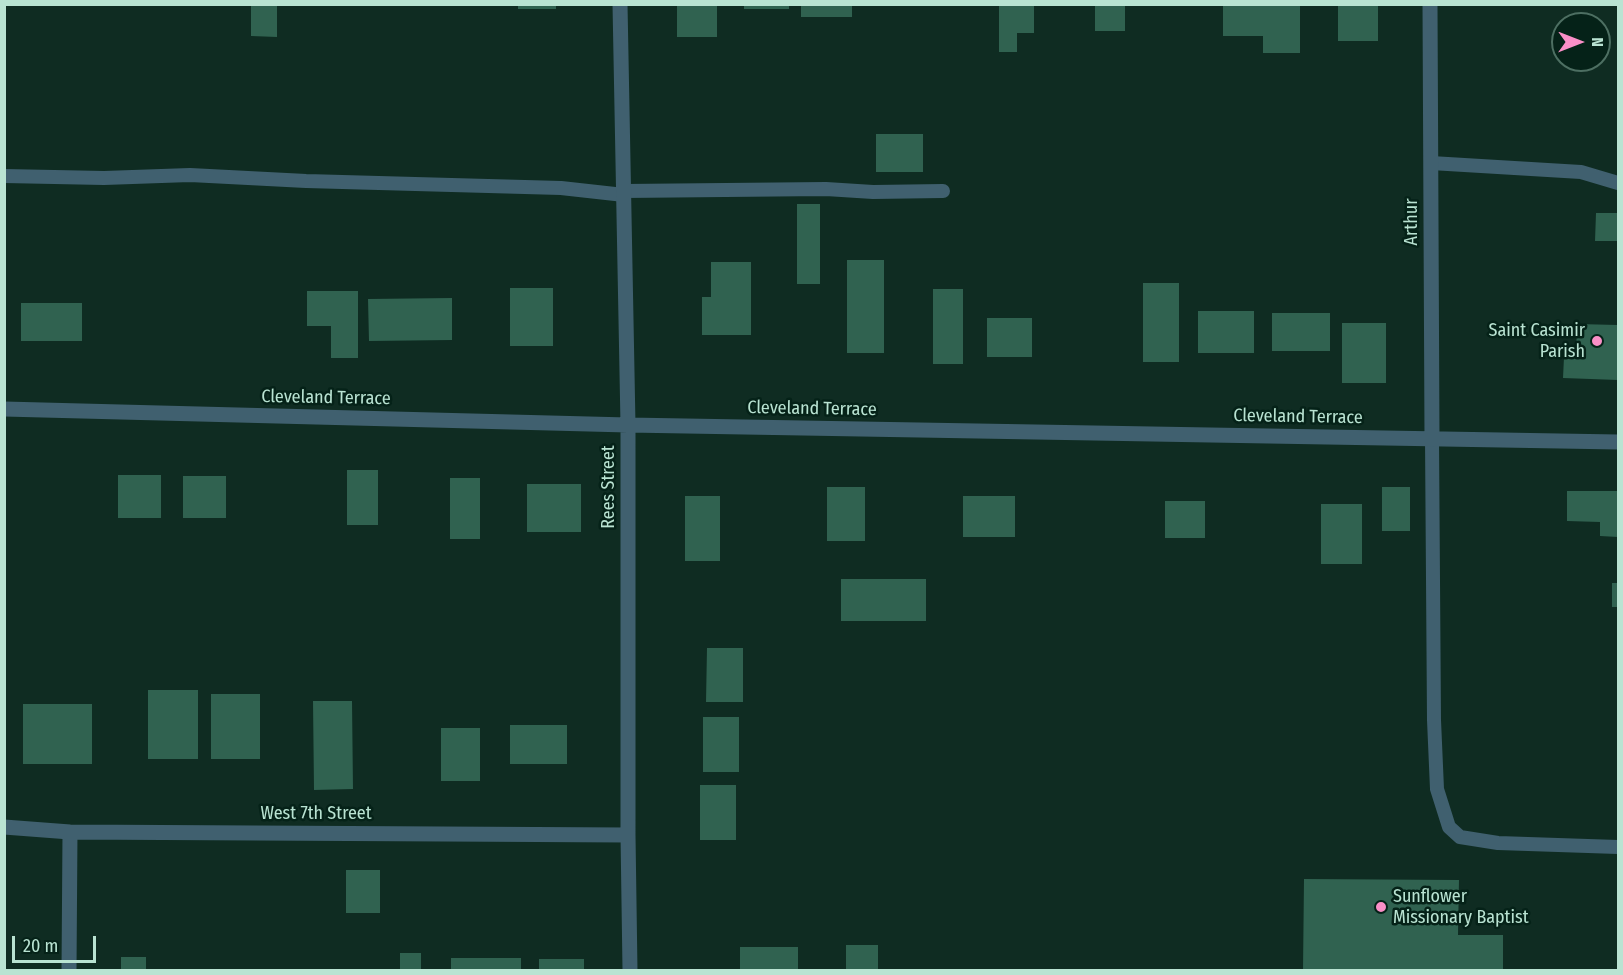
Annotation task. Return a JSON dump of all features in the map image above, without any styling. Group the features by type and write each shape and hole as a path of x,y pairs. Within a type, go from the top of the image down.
{"street":[{"name":"Rees Street","path":"620,4 628,425 630,970"},
{"name":"Arthur","path":"1430,4 1432,439"},
{"name":"Cleveland Terrace","path":"4,409 628,425 1618,442"},
{"name":"West 7th Street","path":"4,827 70,832 628,835"},
{"path":"69,970 70,832"}],"lane":[{"path":"1431,163 1581,172 1618,183"},
{"path":"4,176 104,178 190,175 561,188 624,193 826,189 873,192 943,191"},
{"path":"1432,439 1434,708 1437,789 1449,827 1460,837 1498,843 1618,847"}],"building":[{"path":"251,4 277,4 277,37 251,36"},
{"path":"518,4 556,4 556,9 518,9"},
{"path":"677,4 717,4 717,37 677,37"},
{"path":"744,4 789,4 789,9 744,9"},
{"path":"801,4 852,4 852,17 801,17"},
{"path":"999,4 1034,4 1034,33 1017,33 1017,52 999,52"},
{"path":"1095,4 1125,4 1125,31 1095,31"},
{"path":"1223,4 1300,4 1300,53 1263,53 1263,36 1223,36"},
{"path":"1338,5 1378,5 1378,41 1338,41"},
{"path":"876,134 923,134 923,172 876,172"},
{"path":"797,204 820,204 820,284 797,284"},
{"path":"1596,213 1618,213 1618,241 1595,241"},
{"path":"847,260 884,260 884,353 847,353"},
{"path":"711,262 751,262 751,335 702,335 702,297 711,297"},
{"path":"1143,283 1179,283 1179,362 1143,362"},
{"path":"510,288 553,288 553,346 510,346"},
{"path":"933,289 963,289 963,364 933,364"},
{"path":"307,291 358,291 358,358 331,358 331,326 307,326"},
{"path":"452,298 452,340 369,341 368,299"},
{"path":"21,303 82,303 82,341 21,341"},
{"path":"1198,311 1254,311 1254,353 1198,353"},
{"path":"1272,313 1330,313 1330,351 1272,351"},
{"path":"987,318 1032,318 1032,357 987,357"},
{"path":"1342,323 1386,323 1386,383 1342,383"},
{"name":"Saint Casimir Parish","path":"1577,324 1618,325 1618,380 1563,378 1564,357 1576,358"},
{"path":"347,470 378,470 378,525 347,525"},
{"path":"118,475 161,475 161,518 118,518"},
{"path":"183,476 226,476 226,518 183,518"},
{"path":"450,478 480,478 480,539 450,539"},
{"path":"527,484 581,484 581,532 527,532"},
{"path":"827,487 865,487 865,541 827,541"},
{"path":"1382,487 1410,487 1410,531 1382,531"},
{"path":"1567,491 1618,491 1618,537 1600,536 1600,522 1567,521"},
{"path":"685,496 720,496 720,561 685,561"},
{"path":"963,496 1015,496 1015,537 963,537"},
{"path":"1165,501 1205,501 1205,538 1165,538"},
{"path":"1321,504 1362,504 1362,564 1321,564"},
{"path":"841,579 926,579 926,621 841,621"},
{"path":"1612,583 1618,583 1618,607 1612,607"},
{"path":"707,648 743,648 743,702 706,702"},
{"path":"148,690 198,690 198,759 148,759"},
{"path":"211,694 260,694 260,759 211,759"},
{"path":"313,701 352,701 353,789 314,790"},
{"path":"23,704 92,704 92,764 23,764"},
{"path":"703,717 739,717 739,772 703,772"},
{"path":"510,725 567,725 567,764 510,764"},
{"path":"441,728 480,728 480,781 441,781"},
{"path":"700,785 736,785 736,840 700,840"},
{"path":"346,870 380,870 380,913 346,913"},
{"name":"Sunflower Missionary Baptist","path":"1304,879 1459,880 1458,935 1503,935 1503,970 1303,970"},
{"path":"846,945 878,945 878,970 846,970"},
{"path":"740,947 798,947 798,970 740,970"},
{"path":"400,953 421,953 421,970 400,970"},
{"path":"121,957 146,957 146,970 121,970"},
{"path":"451,958 521,958 521,970 451,970"},
{"path":"539,959 584,959 584,970 539,970"}],"place":[{"name":"Saint Casimir Parish","path":"1597,341"},
{"name":"Sunflower Missionary Baptist","path":"1381,907"}]}
